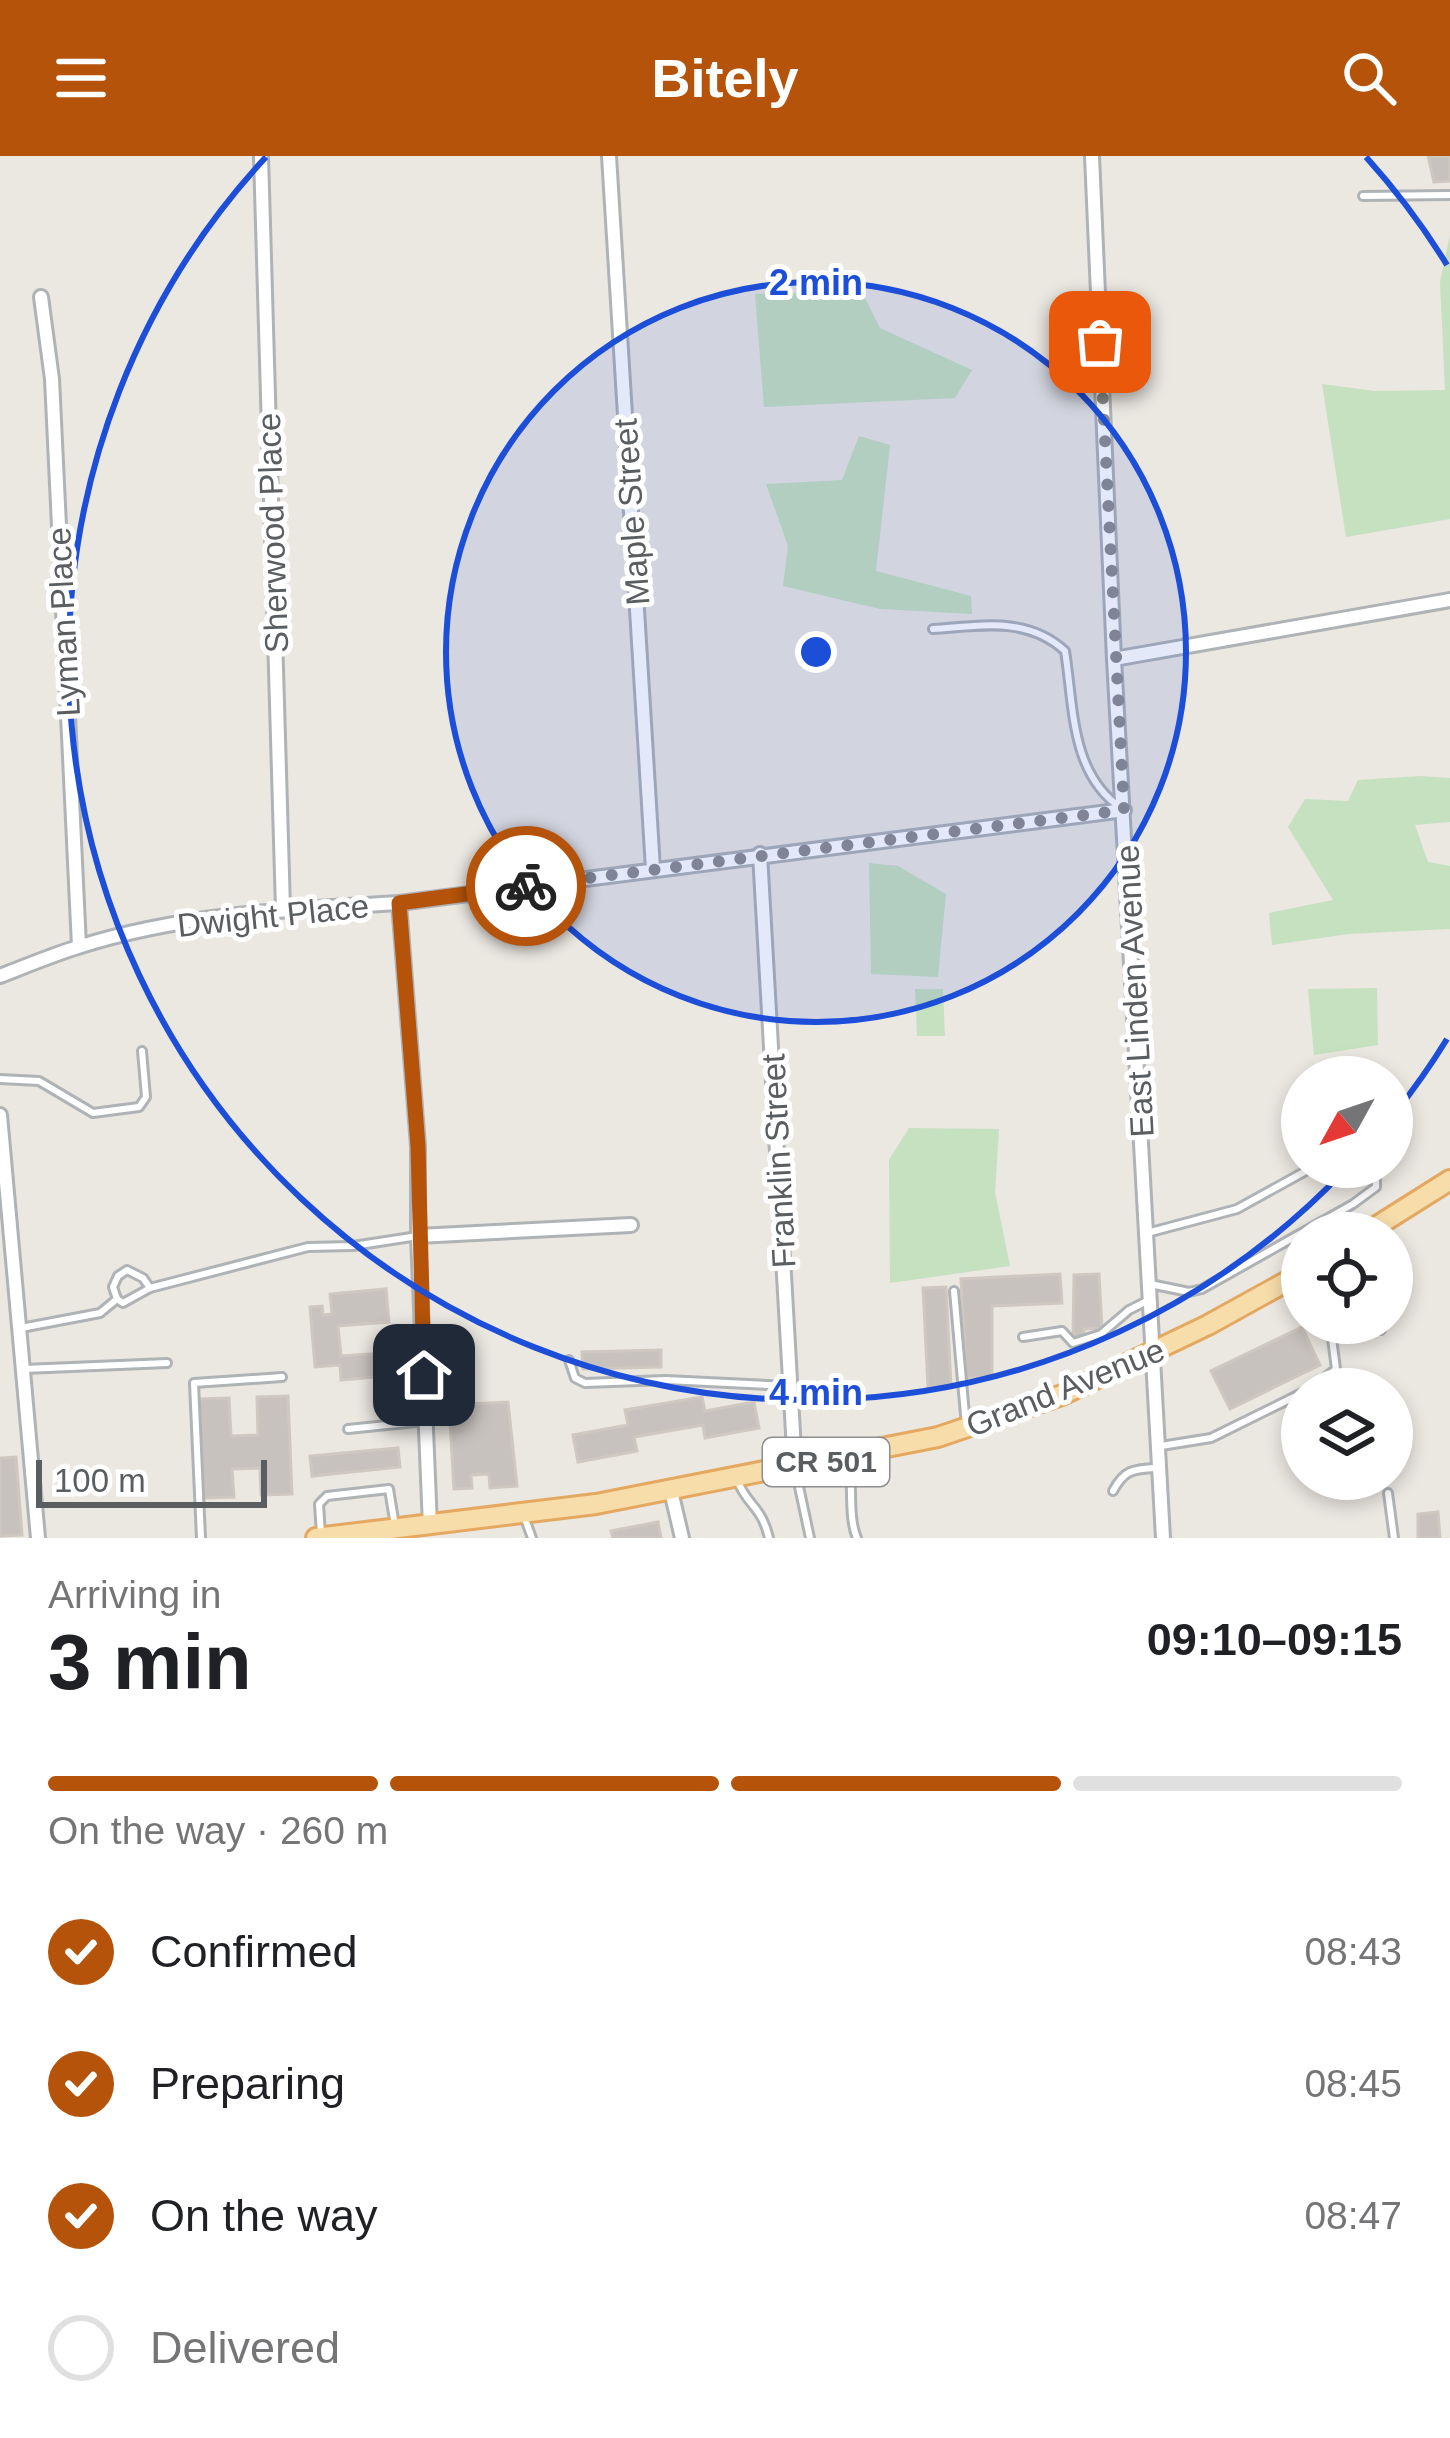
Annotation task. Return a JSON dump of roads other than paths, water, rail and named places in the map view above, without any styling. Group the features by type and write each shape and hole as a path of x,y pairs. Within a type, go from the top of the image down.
{"main road":[{"path":"1399,1212 1450,1180"},
{"name":"Grand Avenue","path":"319,1538 430,1526 463,1528 795,1468 967,1429 1025,1410 1153,1353 1281,1284"}],"street":[{"name":"Sherwood Place","path":"261,156 283,909"},
{"name":"Maple Street","path":"609,156 653,868"},
{"name":"East Linden Avenue","path":"1092,156 1114,659 1163,1538"},
{"name":"Lyman Place","path":"41,297 52,379 79,946"},
{"path":"1114,659 1450,600"},
{"name":"Dwight Place","path":"0,976 79,946 173,923 283,909 399,903 1124,810"},
{"name":"Franklin Street","path":"760,854 795,1468"},
{"path":"399,903 418,1146 430,1526"},
{"path":"0,1115 5,1211 21,1328 38,1538"},
{"path":"418,1236 631,1225"},
{"path":"671,1491 682,1538"}],"lane":[{"path":"1363,196 1450,195"},
{"path":"934,629 1014,625 1047,635 1065,651 1076,742 1099,787 1124,810"},
{"path":"0,1079 39,1081 94,1113 139,1107 146,1097 142,1051"},
{"path":"1147,1232 1237,1209 1281,1185"},
{"path":"1150,1284 1189,1292 1202,1289 1375,1188"},
{"path":"150,1288 127,1270 112,1287 123,1303 150,1288 308,1247 418,1236"},
{"path":"954,1291 967,1429"},
{"path":"21,1328 100,1313 116,1299"},
{"path":"1023,1337 1062,1331 1073,1343 1088,1341 1150,1299"},
{"path":"569,1360 575,1378 585,1383 703,1381 789,1386"},
{"path":"24,1369 166,1363"},
{"path":"201,1538 194,1383 282,1377"},
{"path":"1159,1446 1210,1438 1281,1404"},
{"path":"348,1429 426,1421"},
{"path":"849,1457 852,1528 857,1538"},
{"path":"795,1468 810,1538"},
{"path":"1112,1491 1122,1474 1160,1468"},
{"path":"737,1479 743,1495 763,1513 769,1538"},
{"path":"319,1538 319,1504 327,1496 389,1489 393,1533"},
{"path":"1389,1500 1394,1538"},
{"path":"523,1515 532,1538"}]}
